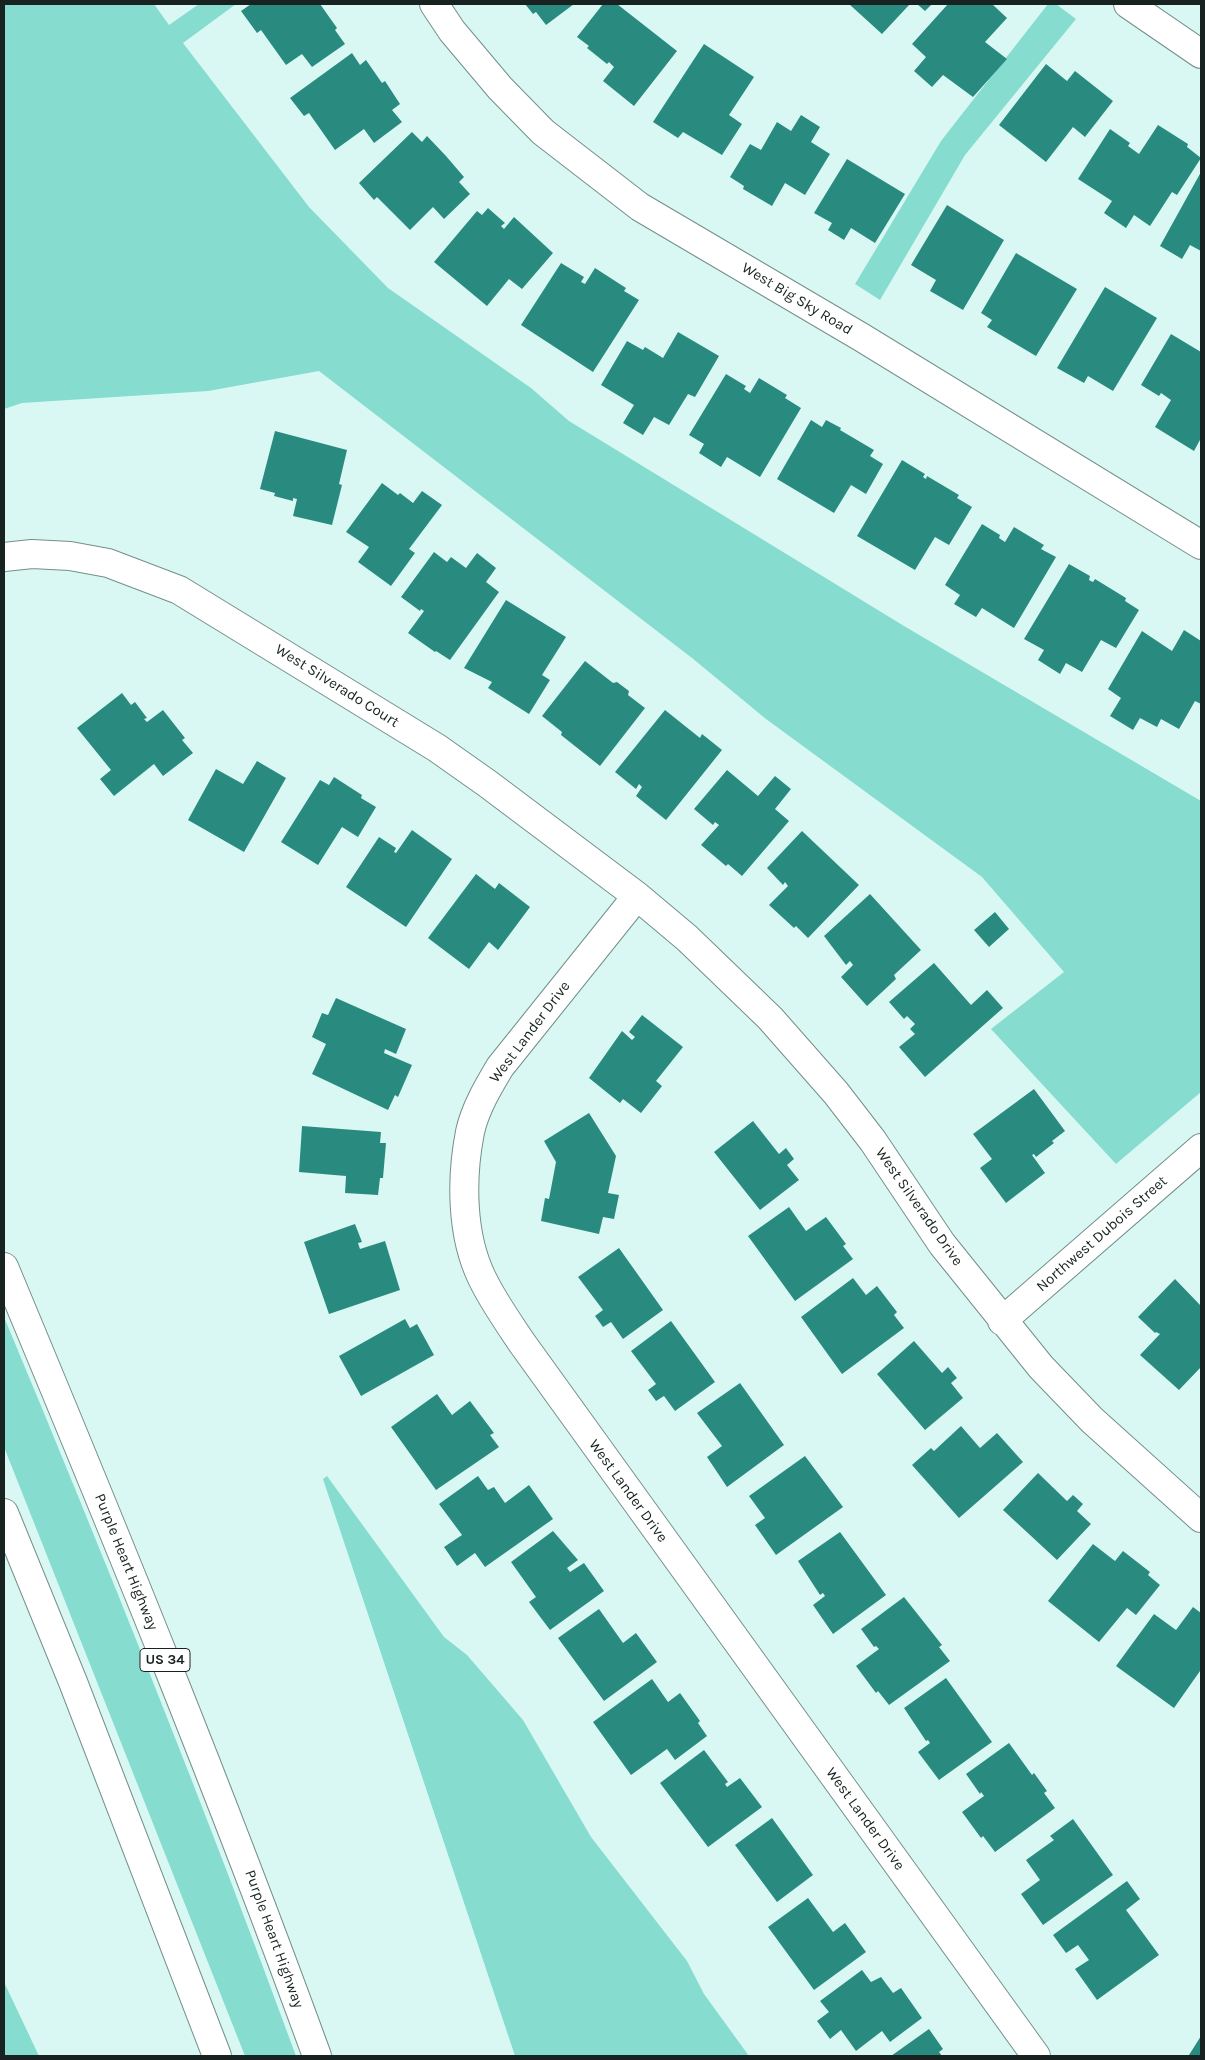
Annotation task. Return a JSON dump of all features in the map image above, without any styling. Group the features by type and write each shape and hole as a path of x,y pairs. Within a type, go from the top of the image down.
{"street":[{"name":"West Big Sky Road","path":"434,4 452,31 500,88 543,132 640,207 861,337 1201,545"},
{"path":"1128,4 1201,54"},
{"name":"West Silverado Court","path":"4,557 32,554 70,556 108,563 179,590 437,748 637,896"},
{"name":"West Silverado Drive","path":"637,896 729,977 770,1018 836,1092 873,1141 942,1244 1002,1321 1041,1367 1092,1420 1201,1518"},
{"name":"West Lander Drive","path":"637,896 500,1066 488,1088 470,1131 467,1159 466,1218 471,1248 481,1277 497,1306 522,1343 1036,2056"},
{"name":"Northwest Dubois Street","path":"1002,1321 1201,1148"},
{"name":"Purple Heart Highway","path":"4,1267 121,1547 258,1894 317,2056"},
{"path":"4,1513 73,1682 217,2056"}],"green space":[{"path":"4,4 154,4 169,25 199,4 236,4 183,43 309,207 388,288 531,388 569,421 904,626 1201,801 1201,1092 1116,1164 991,1029 1064,972 982,877 766,719 692,658 319,371 208,391 22,403 4,409"},
{"path":"1048,4 1056,4 1076,19 965,155 880,300 855,284 941,141"},
{"path":"4,1317 154,1685 296,2056 245,2056 4,1447"},
{"path":"327,1476 444,1637 467,1655 523,1720 591,1837 687,1961 704,1994 749,2056 515,2056 323,1479"},
{"path":"4,1982 39,2056 4,2056"}],"building":[{"path":"251,4 320,4 337,28 335,30 345,44 312,67 302,54 286,65 261,30 257,33 241,11"},
{"path":"525,4 574,4 546,25 536,12 533,14"},
{"path":"603,4 617,4 677,51 634,106 603,81 614,67 609,62 607,64 587,48 589,46 577,37"},
{"path":"849,4 910,4 882,34"},
{"path":"917,4 932,4 925,11"},
{"path":"948,4 992,4 1007,18 985,42 1007,59 973,97 943,75 932,87 914,71 926,57 912,44"},
{"path":"704,44 754,77 729,115 742,124 722,155 683,132 678,138 653,122"},
{"path":"352,53 360,65 366,60 382,83 385,81 400,104 392,110 402,122 374,143 364,129 335,150 309,113 304,116 290,98"},
{"path":"1046,64 1067,81 1075,71 1113,101 1085,137 1073,127 1046,162 999,125"},
{"path":"801,115 820,127 811,142 830,154 805,195 785,183 772,206 743,189 744,186 730,177 750,144 761,150 777,122 791,131"},
{"path":"1158,125 1188,144 1187,147 1201,158 1177,195 1172,192 1150,226 1134,215 1126,228 1104,213 1112,201 1078,179 1110,129 1130,143 1128,146 1139,154"},
{"path":"412,132 422,142 427,136 446,156 464,177 459,182 470,194 444,219 433,207 410,230 377,197 374,200 359,183"},
{"path":"847,159 905,194 875,243 851,228 844,240 828,230 832,223 814,213"},
{"path":"1201,172 1201,251 1190,245 1182,259 1160,246"},
{"path":"947,205 1004,240 963,310 930,291 936,280 911,265"},
{"path":"488,208 505,223 501,226 504,229 514,217 553,253 522,289 509,279 487,306 434,262 477,211 482,215"},
{"path":"1016,253 1077,289 1036,356 987,327 992,320 981,313"},
{"path":"561,263 584,277 581,282 585,284 595,268 626,288 624,291 639,300 593,372 521,325"},
{"path":"1105,287 1157,318 1113,391 1088,376 1084,383 1057,368"},
{"path":"678,332 719,356 695,397 688,394 669,425 654,417 643,435 623,423 634,405 601,385 627,341 643,350 645,347 663,358"},
{"path":"1171,334 1201,352 1201,438 1194,451 1155,427 1171,400 1161,393 1159,396 1141,385"},
{"path":"726,374 746,386 744,389 750,393 759,378 787,395 785,398 801,408 760,477 727,457 721,467 699,453 704,444 689,435"},
{"path":"811,420 822,427 826,420 841,428 840,430 874,450 870,456 883,464 866,494 851,485 834,513 777,479"},
{"path":"275,431 347,450 339,484 342,485 332,525 293,516 297,499 293,498 293,501 274,496 275,493 260,489"},
{"path":"902,460 925,474 923,477 926,479 927,476 959,495 957,498 972,507 949,545 935,537 915,570 857,536"},
{"path":"382,483 413,503 422,491 442,505 409,549 415,553 391,586 358,562 369,547 346,532"},
{"path":"982,524 1000,535 999,538 1005,542 1014,527 1044,545 1041,549 1056,557 1014,628 982,608 976,617 954,604 960,595 945,585"},
{"path":"434,552 447,562 451,557 466,568 477,553 496,568 486,582 499,592 450,660 408,633 424,611 421,609 420,611 401,597"},
{"path":"1069,564 1090,576 1089,580 1093,582 1095,579 1126,598 1125,601 1139,610 1116,648 1101,640 1082,672 1066,663 1060,674 1038,660 1044,650 1024,639"},
{"path":"506,600 566,637 542,675 550,680 529,714 488,688 492,682 464,668"},
{"path":"1184,630 1201,641 1201,704 1195,701 1179,729 1161,719 1157,727 1140,718 1133,730 1110,716 1121,698 1108,689 1142,631 1172,651"},
{"path":"585,661 613,683 617,682 629,691 628,695 645,708 600,766 561,735 562,732 542,716"},
{"path":"122,693 131,705 135,702 147,718 144,719 147,722 163,710 185,738 182,740 193,753 163,776 154,764 114,796 100,779 111,770 77,728"},
{"path":"665,710 700,738 702,734 722,750 666,820 636,796 642,787 639,784 636,789 615,772"},
{"path":"257,761 286,778 244,852 188,820 216,769 243,784"},
{"path":"727,770 758,796 775,776 791,789 775,809 789,821 742,876 728,864 726,866 701,845 719,825 715,822 713,825 694,809"},
{"path":"334,777 362,795 361,798 376,807 358,837 342,827 318,865 281,842 320,780 329,785"},
{"path":"412,830 452,859 406,927 346,887 379,837 396,848 394,852 396,853"},
{"path":"802,831 859,885 808,938 769,905 788,886 785,882 783,885 767,868"},
{"path":"476,874 495,889 499,883 530,907 498,950 489,942 469,969 428,938"},
{"path":"870,894 921,950 894,975 896,979 867,1006 841,977 853,965 850,961 846,965 824,936"},
{"path":"995,912 1009,929 989,947 974,930"},
{"path":"934,963 971,1005 987,990 1003,1008 925,1077 899,1047 915,1034 910,1029 915,1024 907,1016 904,1019 889,1002"},
{"path":"336,998 406,1029 396,1054 385,1049 384,1053 412,1065 398,1097 395,1095 388,1110 312,1074 326,1044 312,1037 322,1013 328,1015"},
{"path":"642,1015 683,1047 656,1081 662,1086 641,1113 623,1099 620,1103 589,1078 622,1031 632,1040 635,1037 629,1032"},
{"path":"1034,1089 1065,1131 1052,1141 1054,1143 1036,1157 1034,1154 1032,1155 1045,1173 1006,1203 980,1168 992,1159 973,1134"},
{"path":"589,1113 616,1156 608,1193 619,1195 614,1219 603,1217 599,1234 541,1221 545,1198 549,1199 556,1162 544,1141"},
{"path":"753,1121 779,1154 786,1148 794,1159 787,1165 799,1180 760,1210 714,1152"},
{"path":"302,1126 381,1132 380,1143 386,1143 383,1178 380,1178 378,1195 345,1193 346,1176 299,1172"},
{"path":"789,1207 806,1231 826,1217 846,1244 843,1246 853,1259 795,1301 748,1236"},
{"path":"355,1224 362,1242 358,1243 360,1249 385,1241 400,1290 329,1314 304,1242"},
{"path":"619,1248 663,1310 623,1339 611,1322 603,1327 595,1316 603,1310 578,1277"},
{"path":"853,1278 866,1295 877,1286 897,1312 894,1315 904,1328 842,1374 801,1317"},
{"path":"1175,1279 1201,1306 1201,1367 1179,1390 1140,1355 1160,1334 1155,1333 1138,1317"},
{"path":"405,1319 410,1328 417,1324 434,1355 361,1396 339,1356"},
{"path":"671,1321 715,1382 675,1411 664,1396 656,1401 648,1390 656,1384 631,1351"},
{"path":"914,1341 942,1373 948,1367 957,1378 951,1383 963,1398 925,1430 877,1374"},
{"path":"740,1383 784,1445 727,1487 707,1457 722,1446 697,1413"},
{"path":"437,1394 452,1415 470,1401 494,1433 490,1435 499,1447 436,1490 391,1427"},
{"path":"961,1426 980,1448 997,1433 1023,1462 959,1518 912,1465 931,1448 934,1451"},
{"path":"805,1456 843,1507 776,1555 755,1525 765,1518 749,1496"},
{"path":"1038,1473 1067,1501 1073,1495 1083,1504 1077,1511 1091,1524 1057,1560 1003,1510"},
{"path":"478,1476 488,1490 494,1487 505,1503 529,1485 553,1519 485,1567 475,1553 457,1566 444,1547 462,1535 439,1504"},
{"path":"553,1531 578,1560 567,1568 570,1572 584,1563 604,1591 550,1630 529,1602 536,1597 511,1562"},
{"path":"840,1532 886,1595 833,1634 813,1605 825,1596 823,1593 820,1595 798,1561"},
{"path":"1093,1544 1115,1561 1123,1551 1150,1572 1148,1575 1160,1585 1136,1615 1127,1608 1099,1642 1048,1601"},
{"path":"904,1597 942,1645 939,1647 950,1661 889,1705 878,1691 876,1693 856,1666 879,1649 876,1646 874,1647 861,1629"},
{"path":"1193,1607 1201,1613 1201,1673 1200,1671 1174,1708 1116,1666 1154,1614 1176,1630"},
{"path":"599,1609 623,1643 636,1633 657,1662 604,1701 558,1638"},
{"path":"946,1678 992,1742 939,1780 918,1752 930,1743 928,1740 926,1741 904,1708"},
{"path":"652,1679 668,1702 680,1693 700,1721 698,1723 707,1736 675,1760 667,1749 631,1775 593,1722"},
{"path":"1009,1743 1032,1775 1034,1773 1047,1791 1044,1793 1055,1808 995,1852 983,1836 981,1838 962,1812 984,1796 981,1792 980,1794 966,1774"},
{"path":"704,1750 728,1782 725,1784 727,1787 740,1778 762,1807 708,1847 660,1783"},
{"path":"772,1818 813,1875 777,1902 735,1845"},
{"path":"1073,1819 1113,1875 1043,1925 1021,1894 1040,1880 1026,1860 1054,1840 1050,1836"},
{"path":"1127,1881 1140,1899 1126,1910 1159,1955 1097,2000 1075,1969 1089,1960 1078,1945 1066,1953 1053,1935"},
{"path":"808,1898 833,1932 845,1923 866,1952 814,1990 768,1927"},
{"path":"862,1970 871,1982 881,1977 893,1993 901,1988 922,2018 890,2042 882,2031 856,2051 841,2030 830,2039 817,2021 829,2012 820,2001"},
{"path":"929,2029 943,2049 939,2052 942,2056 891,2056"},
{"path":"1201,2036 1201,2056 1189,2055"}]}
